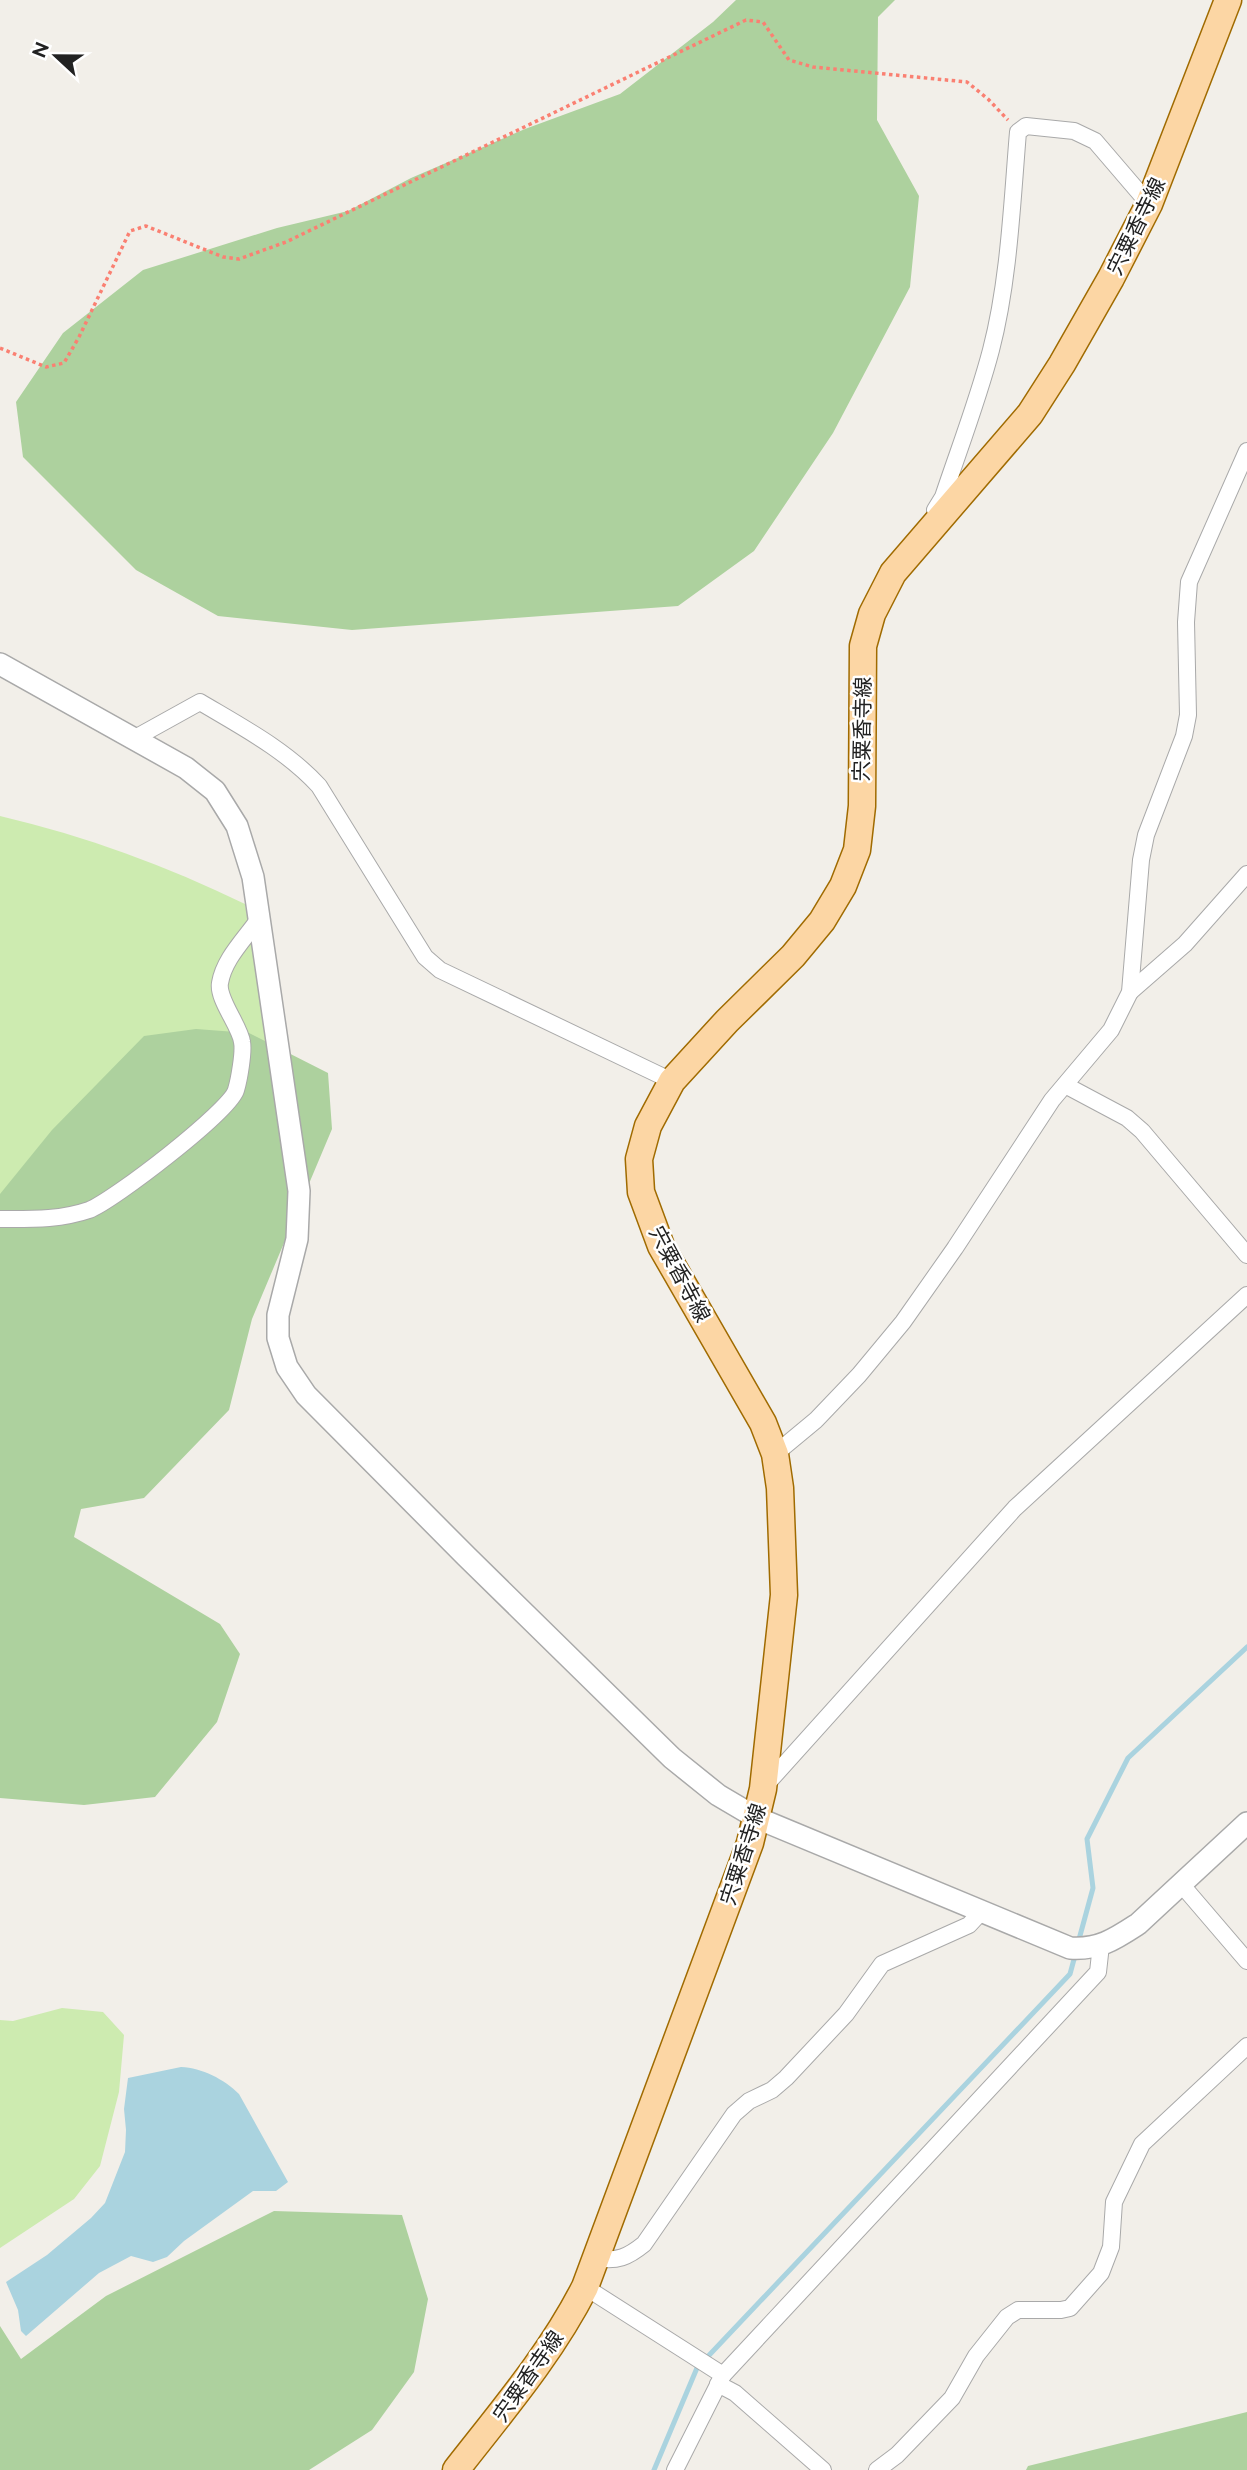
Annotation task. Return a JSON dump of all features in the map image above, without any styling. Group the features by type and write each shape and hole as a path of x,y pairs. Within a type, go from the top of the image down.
{"main road":[{"name":"宍粟香寺線","path":"456,2470 532,2374 571,2316 586,2287 750,1843 763,1789 784,1594 775,1454 763,1423 661,1246 641,1192 639,1158 648,1126 672,1081 727,1021 793,956 822,921 843,886 857,850 862,806 863,646 872,614 893,573 1030,414 1062,364 1149,204 1228,0"}],"street":[{"path":"893,573 943,497 991,350 1007,249 1018,132 1026,126 1074,131 1095,141 1149,204"},
{"path":"775,1454 816,1420 859,1375 903,1322 1052,1100 1111,1030 1130,992 1141,860 1146,835 1184,736 1188,716 1185,622 1189,582 1247,451"},
{"path":"0,664 186,768 215,791 237,826 253,877 299,1191 297,1239 278,1315 278,1338 287,1367 306,1395 672,1758 718,1795 757,1818 981,1912 1086,1947 1138,1924 1247,1823"},
{"path":"135,738 200,702 260,737 302,768 319,786 425,957 440,970 672,1081"},
{"path":"1130,992 1185,944 1247,874"},
{"path":"0,1219 49,1219 90,1209 114,1197 167,1157 214,1116 235,1093 243,1043 219,986 226,964 258,920"},
{"path":"1065,1085 1127,1118 1142,1131 1247,1255"},
{"path":"763,1789 1015,1508 1247,1295"},
{"path":"1181,1884 1247,1961"},
{"path":"596,2258 612,2261 630,2256 644,2244 734,2113 749,2101 772,2090 786,2078 846,2014 883,1964 969,1925 981,1912"},
{"path":"675,2470 718,2376 1098,1972 1086,1947"},
{"path":"877,2470 897,2455 952,2398 976,2356 1007,2317 1018,2310 1070,2308 1101,2273 1111,2247 1114,2202 1142,2144 1247,2046"},
{"path":"586,2287 693,2355 823,2470"}],"path":[{"path":"0,348 46,367 64,363 130,231 146,226 223,257 239,259 286,242 747,20 763,22 789,60 813,67 967,82 988,99 1018,132"}],"green space":[{"path":"736,0 895,0 878,17 877,120 919,196 910,287 833,433 754,551 678,606 352,630 218,616 136,570 23,457 16,402 63,333 143,270 277,228 348,211 411,178 525,129 620,94 713,22"},
{"path":"0,816 125,853 245,904 262,1003 268,1060 0,1239"},
{"path":"196,1029 249,1033 328,1073 332,1129 252,1319 229,1410 144,1498 81,1509 74,1537 220,1624 240,1654 217,1722 155,1797 84,1805 0,1798 0,1194 52,1130 144,1036"},
{"path":"62,2008 103,2012 124,2035 119,2092 100,2166 74,2199 0,2248 0,2020 13,2021"},
{"path":"274,2211 402,2215 428,2299 414,2372 372,2430 309,2470 0,2470 0,2326 21,2359 106,2296"},
{"path":"1247,2412 1247,2470 1026,2470 1028,2466"}],"water":[{"path":"181,2067 212,2075 239,2094 288,2182 276,2191 253,2191 184,2241 167,2257 153,2262 131,2256 99,2273 26,2336 21,2331 18,2310 6,2282 47,2255 105,2203 125,2152 124,2109 128,2078"}],"waterway":[{"path":"1078,1943 1093,1888 1087,1839 1128,1758 1247,1647"},
{"path":"654,2470 697,2368 1070,1974 1076,1952"}]}
